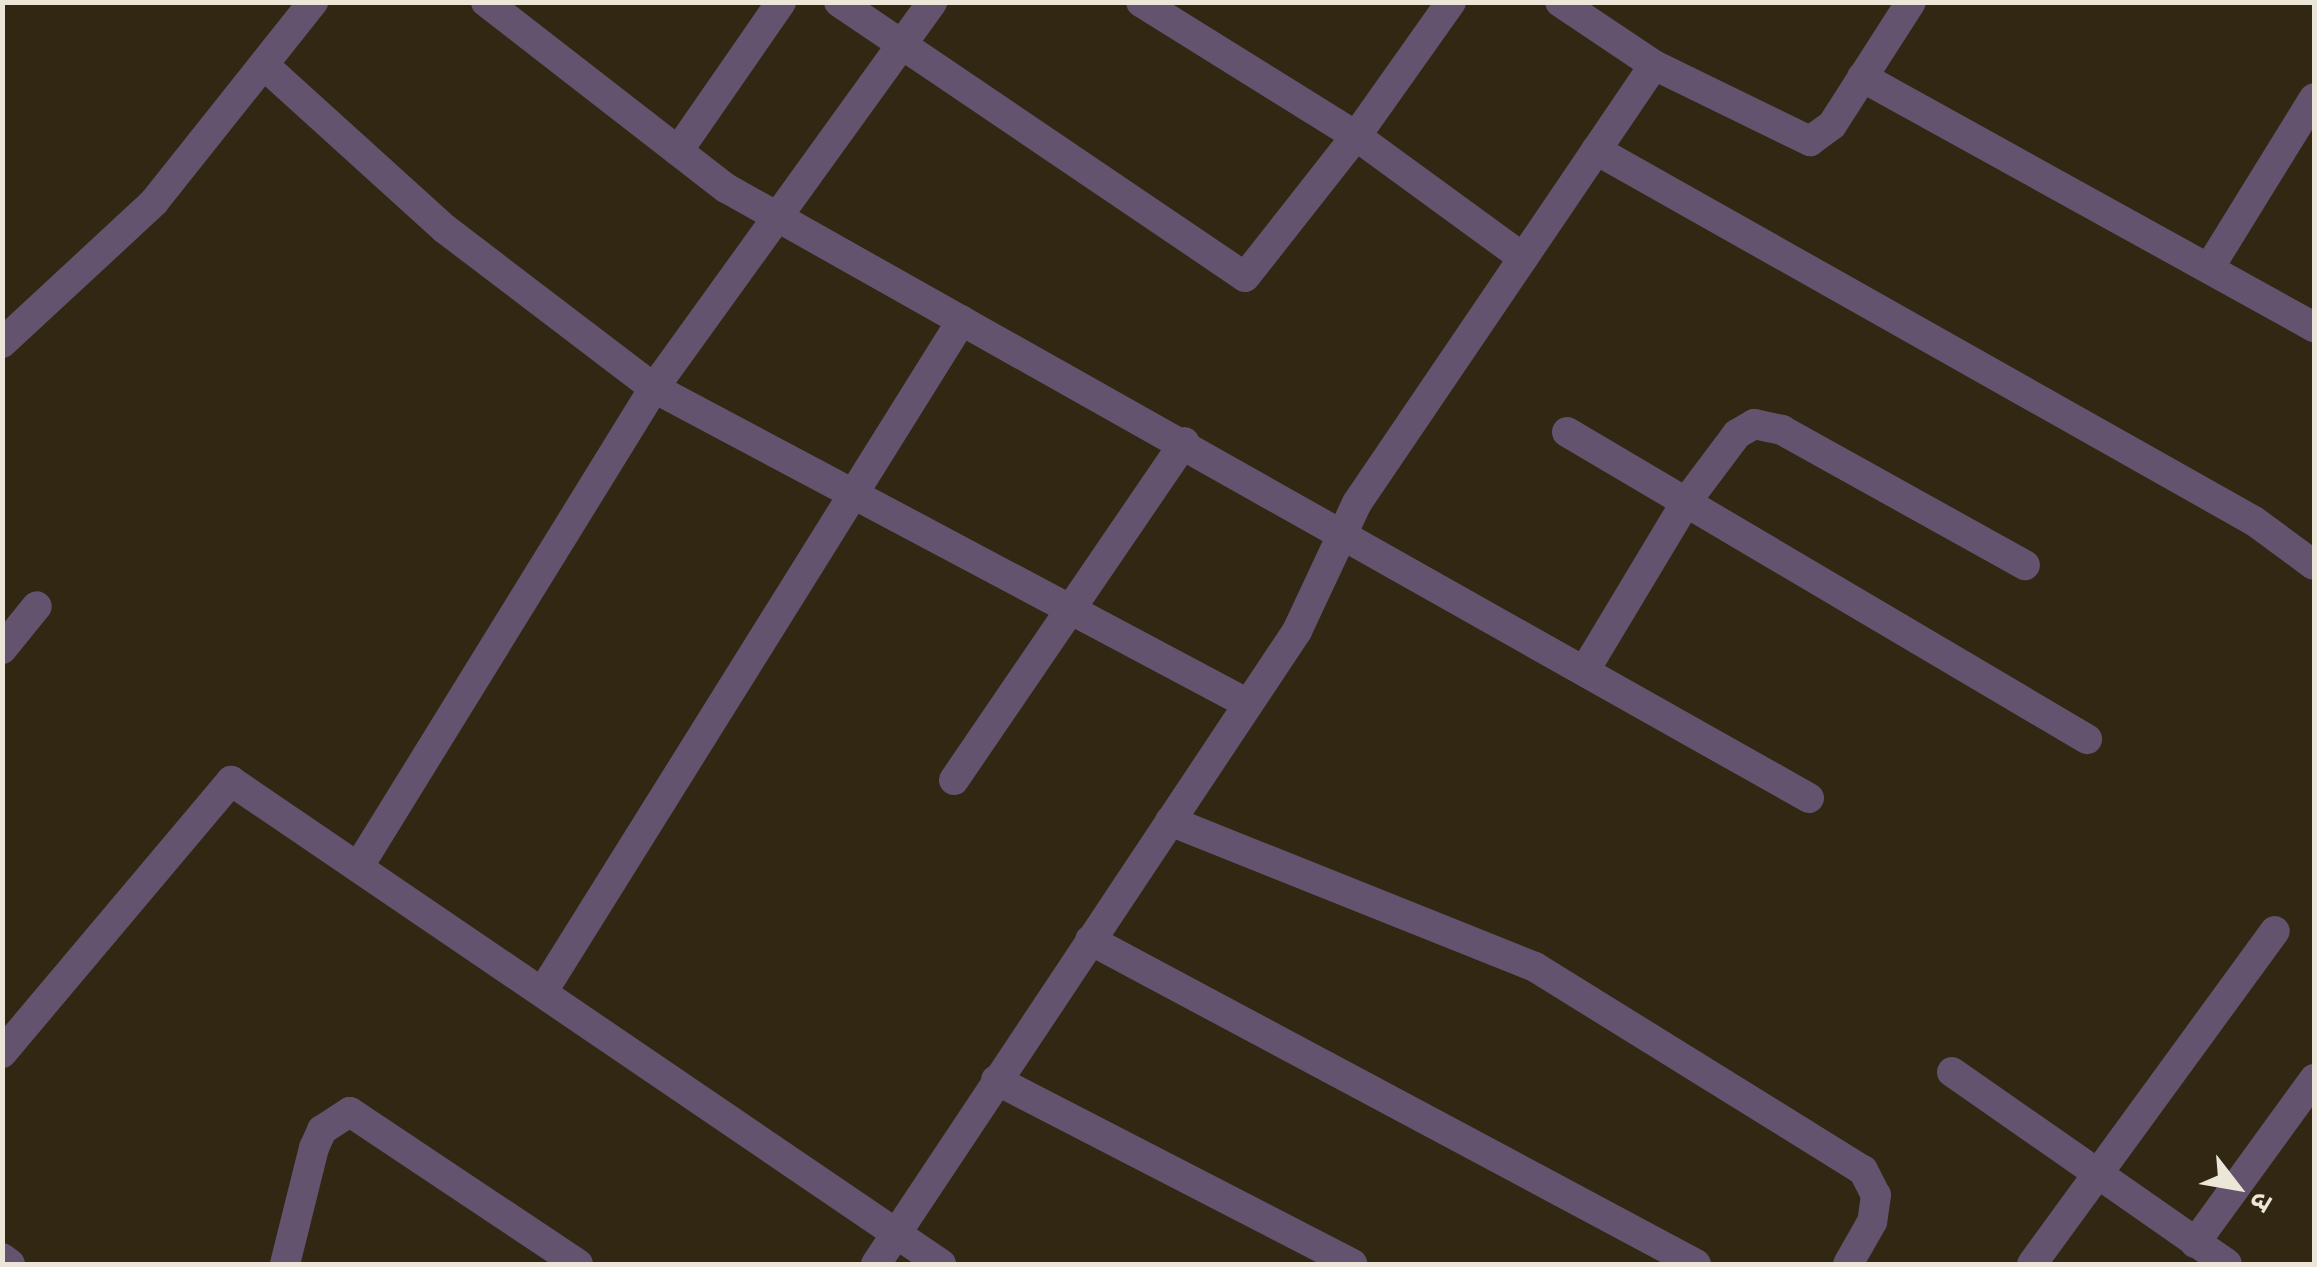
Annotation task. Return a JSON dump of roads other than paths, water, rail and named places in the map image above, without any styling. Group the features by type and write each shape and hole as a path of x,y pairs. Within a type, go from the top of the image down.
{"street":[{"path":"2,342 154,202 314,2"},
{"path":"486,2 678,151 776,218 1185,442 1810,798"},
{"path":"678,151 781,2"},
{"path":"839,2 900,49 1245,277 1356,136 1452,2"},
{"path":"359,866 654,388 932,2"},
{"path":"1141,2 1356,136 1524,258"},
{"path":"1560,2 1654,65 1810,140 1862,77 1910,2"},
{"path":"264,65 445,229 654,388 851,497 1248,704"},
{"path":"876,1264 1298,630 1343,532 1654,65"},
{"path":"1862,77 2211,266 2314,327"},
{"path":"2211,266 2314,98"},
{"path":"1596,150 2312,559"},
{"path":"545,988 962,320"},
{"path":"1585,670 1686,502 1737,434 1754,424 1782,430 2025,565"},
{"path":"1567,432 2087,739"},
{"path":"954,780 1066,607 1185,442"},
{"path":"2,649 37,606"},
{"path":"2,1053 231,781 545,988 941,1264"},
{"path":"1170,821 1534,967 1863,1170 1876,1195 1872,1222 1848,1264"},
{"path":"2032,1264 2090,1173 2275,931"},
{"path":"1090,940 1696,1264"},
{"path":"1952,1072 2090,1173 2227,1264"},
{"path":"2196,1243 2314,1078"},
{"path":"996,1080 1352,1264"},
{"path":"285,1264 314,1148 322,1130 350,1112 578,1264"},
{"path":"2,1258 10,1264"}]}
